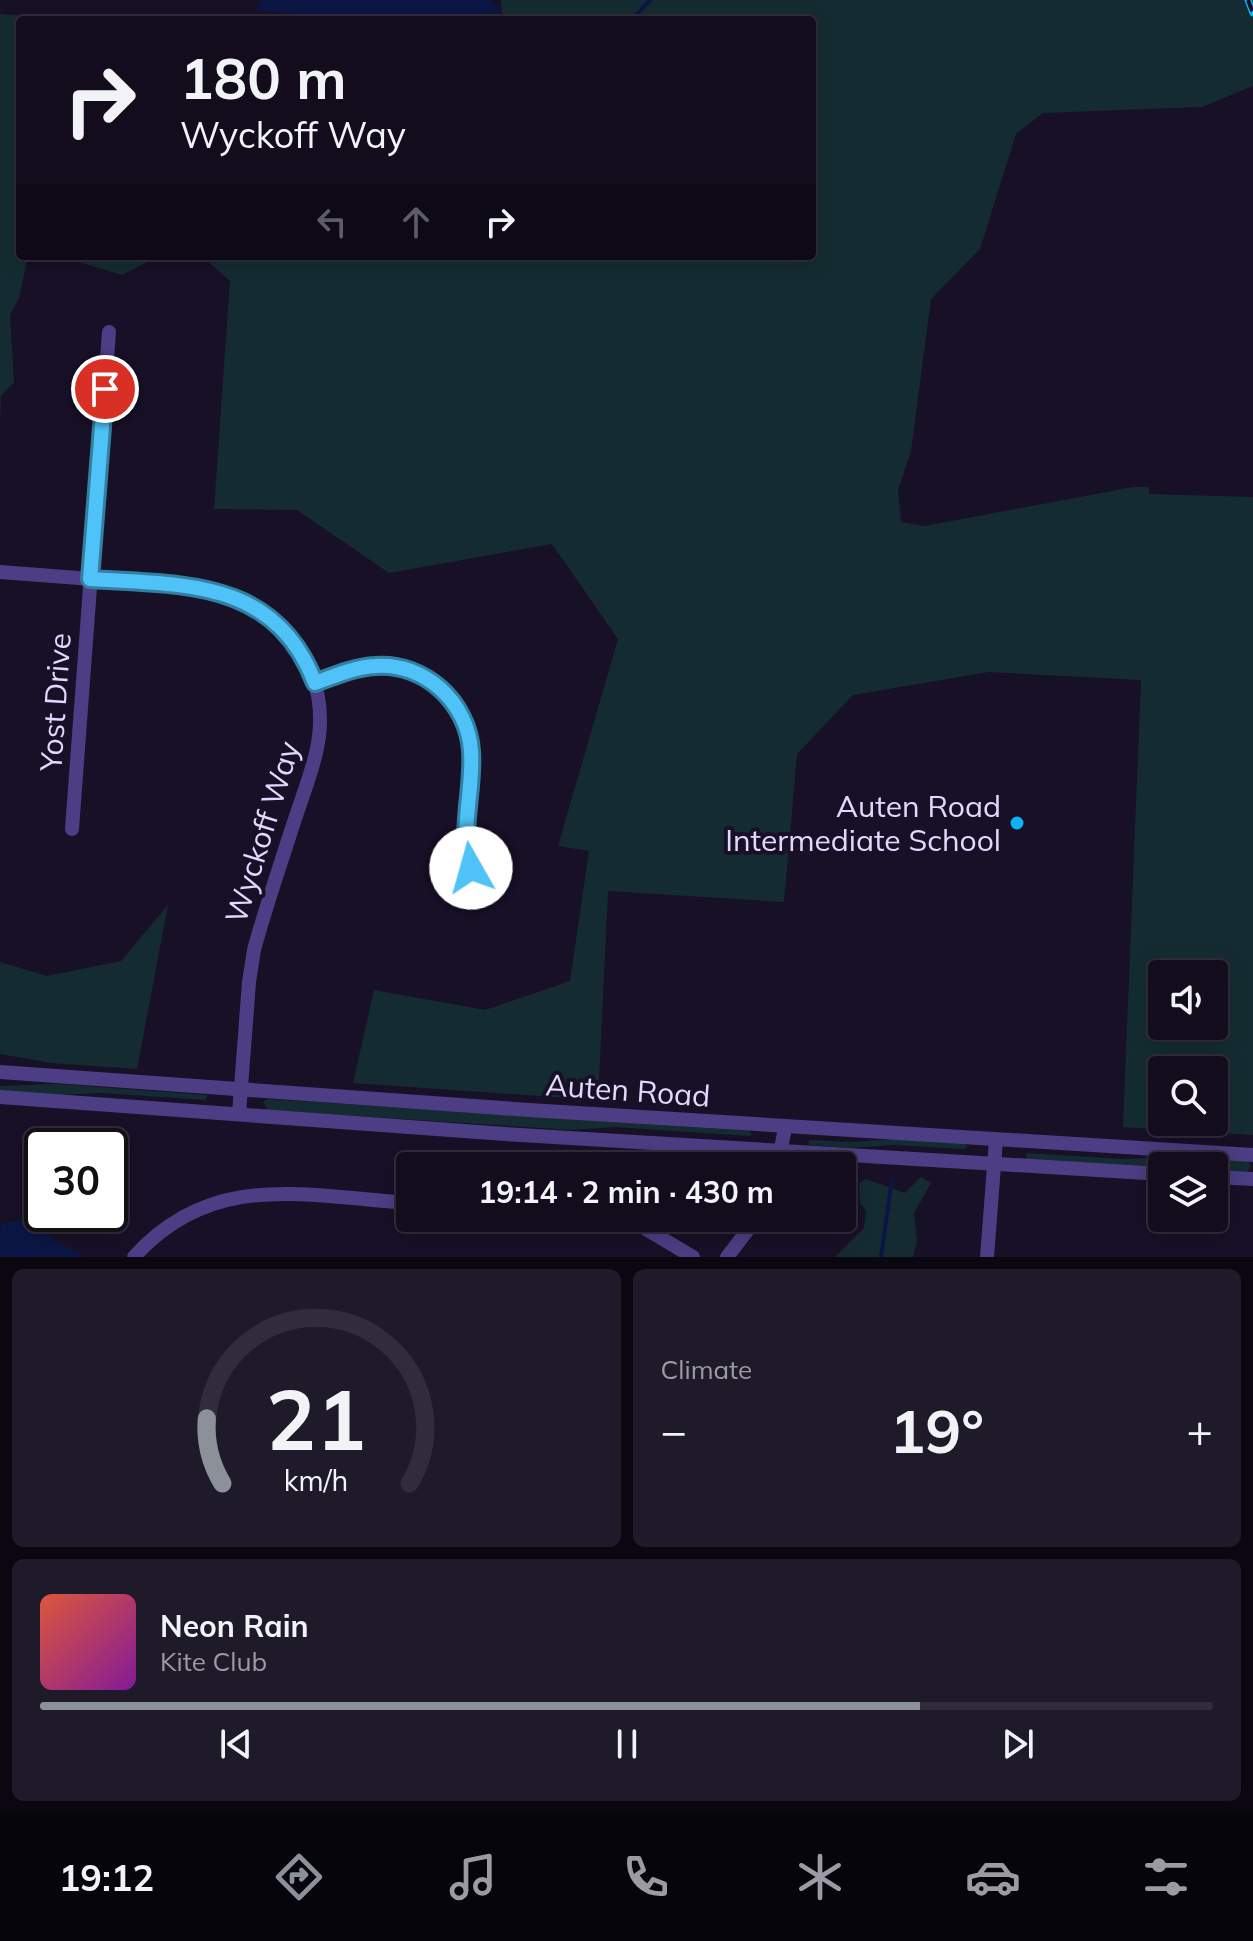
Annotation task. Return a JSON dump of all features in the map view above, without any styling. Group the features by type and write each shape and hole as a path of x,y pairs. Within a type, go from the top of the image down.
{"street":[{"name":"Yost Drive","path":"72,829 109,332"},
{"name":"Wyckoff Way","path":"0,572 209,588 248,602 264,612 292,638 315,683 319,726 317,751 265,907 254,950 239,1114"},
{"path":"315,683 355,670 390,666 419,674 448,695 468,731 472,770 465,848 471,868 482,884"},
{"name":"Auten Road","path":"0,1072 785,1127 1253,1155"},
{"name":"Auten Road","path":"0,1097 711,1152"},
{"path":"781,1152 785,1127"},
{"path":"987,1257 996,1140"},
{"name":"Auten Road","path":"856,1160 994,1163 1148,1173"},
{"path":"1228,1178 1253,1179"},
{"path":"134,1257 162,1230 195,1209 242,1195 285,1194 396,1202"},
{"path":"651,1232 693,1257"},
{"path":"727,1257 746,1232"}],"green space":[{"path":"501,0 1253,0 1253,86 1202,107 1043,113 1016,134 980,249 931,299 911,451 898,490 901,522 925,526 1133,487 1149,487 1149,494 1253,497 1253,1135 1228,1133 1228,1056 1148,1056 1148,1129 1123,1127 1141,680 989,672 853,695 797,754 784,902 608,891 598,1100 353,1083 374,990 485,1010 570,981 589,851 558,846 618,639 552,544 389,573 297,510 214,509 230,281 206,260 816,260 816,16 502,16"},
{"path":"0,14 34,16 16,16 16,260 27,260 19,298 10,315 14,382 1,396 0,425"},
{"path":"72,260 151,260 122,275"},
{"path":"168,905 137,1069 51,1063 0,1054 0,962 47,976 121,961"},
{"path":"58,1084 207,1097 205,1100 102,1093 56,1095 0,1091 0,1086"},
{"path":"268,1099 750,1131 752,1134 614,1127 572,1130 268,1110 263,1102"},
{"path":"892,1139 965,1144 967,1147 893,1145 850,1148 808,1143 810,1140 855,1142"},
{"path":"1027,1153 1148,1158 1148,1166 1026,1159"},
{"path":"1228,1160 1248,1161 1251,1167 1247,1172 1228,1171"},
{"path":"921,1177 931,1183 914,1213 917,1241 913,1257 835,1257 864,1228 866,1211 860,1203 859,1183 866,1179 905,1193"}],"shaded area":[{"path":"262,0 490,0 500,8 500,16 319,16 254,10"},
{"path":"24,1219 24,1232 49,1232 51,1238 85,1257 0,1257 1,1224"}],"waterway":[{"path":"636,16 650,0"},
{"path":"881,1257 892,1179"}],"railway":[{"path":"1248,0 1253,13"}],"place":[{"name":"Auten Road Intermediate School","path":"1017,823"}],"route":[{"path":"105,389 90,579 209,588 248,602 279,624 292,638 315,683 374,666 404,669 432,682 448,695 468,731 472,770 465,848 471,868"}]}
